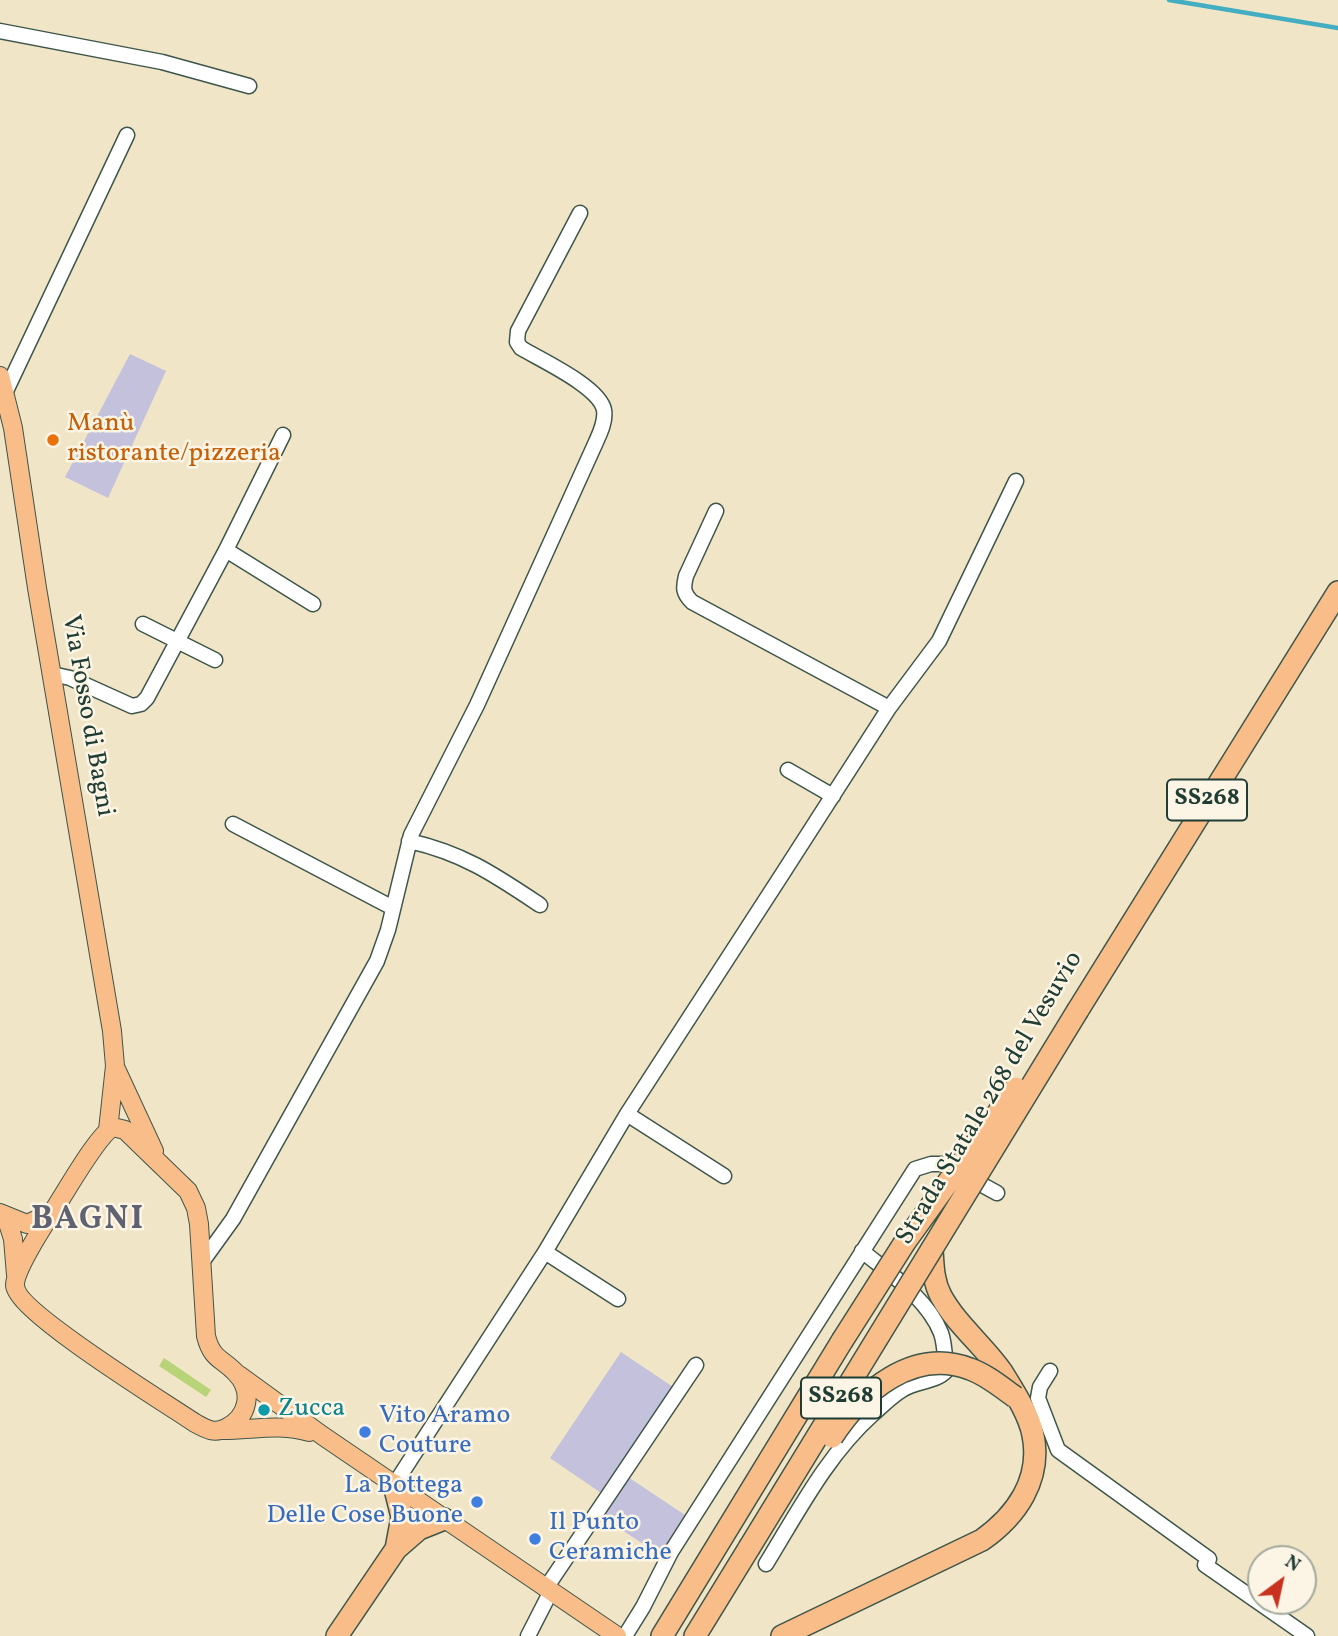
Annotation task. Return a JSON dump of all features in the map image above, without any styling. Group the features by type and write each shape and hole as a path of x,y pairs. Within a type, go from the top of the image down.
{"highway":[{"name":"Strada Statale 268 del Vesuvio","path":"695,1636 1078,1010 1338,592"},
{"path":"662,1636 842,1341 918,1223 1041,1054 1078,1010"},
{"path":"782,1636 988,1535 1009,1519 1020,1505 1028,1486 1034,1455 1033,1435 1001,1372 942,1297 933,1274 932,1249"},
{"path":"749,1548 787,1503 848,1415 879,1385 897,1373 913,1367 951,1364 989,1378 1015,1397"},
{"path":"394,1485 402,1517 396,1549"},
{"path":"337,1636 396,1549 419,1529 444,1519"}],"main road":[{"name":"Via Fosso di Bagni","path":"2,385 13,428 112,1031 115,1066 108,1130"},
{"name":"Via Fosso di Bagni","path":"115,1066 160,1164"},
{"path":"16,1275 52,1213 108,1130 113,1127 125,1130 188,1191 196,1208 206,1336 208,1346 221,1362 323,1436 617,1636"},
{"path":"3,1215 27,1224 52,1213"},
{"path":"3,1215 13,1239 15,1287 18,1297 55,1328 209,1430 293,1427 323,1436"},
{"path":"223,1430 236,1422 246,1407 244,1386 236,1373"}],"street":[{"path":"0,31 162,62 249,86"},
{"path":"2,385 127,135"},
{"path":"202,1262 233,1219 377,961 409,841 446,761 477,705 604,420 604,408 595,394 521,348 517,342 518,331 580,213"},
{"path":"52,674 70,678 121,704 141,704 153,690 283,435"},
{"path":"394,1485 545,1252 627,1114 889,708 939,641 1016,481"},
{"path":"716,511 686,576 683,586 685,595 692,602 889,708"},
{"path":"226,550 313,604"},
{"path":"143,624 215,660"},
{"path":"788,770 833,796"},
{"path":"233,824 393,908"},
{"path":"409,841 440,848 471,861 540,905"},
{"path":"627,1114 724,1175"},
{"path":"625,1636 671,1552 915,1169 931,1164 944,1164 997,1193"},
{"path":"766,1564 816,1483 842,1447 864,1423 902,1390 925,1380 941,1377 946,1371 941,1334 924,1306 862,1251"},
{"path":"545,1252 618,1299"},
{"path":"528,1636 549,1589 696,1365"},
{"path":"1050,1371 1040,1387 1038,1398 1058,1450 1209,1559 1205,1565 1307,1636"}],"shaded area":[{"path":"130,354 166,371 108,498 65,477"},
{"path":"621,1352 682,1393 628,1477 685,1515 660,1555 593,1511 604,1495 550,1458"}],"green space":[{"path":"164,1358 211,1390 206,1397 159,1366"}],"waterway":[{"path":"1169,0 1338,28"}],"place":[{"name":"Manù ristorante/pizzeria","path":"53,440"},
{"name":"Zucca","path":"264,1410"},
{"name":"Vito Aramo Couture","path":"365,1432"},
{"name":"La Bottega Delle Cose Buone","path":"477,1502"},
{"name":"Il Punto Ceramiche","path":"535,1539"}],"district":[{"name":"BAGNI","path":"88,1222"}]}
